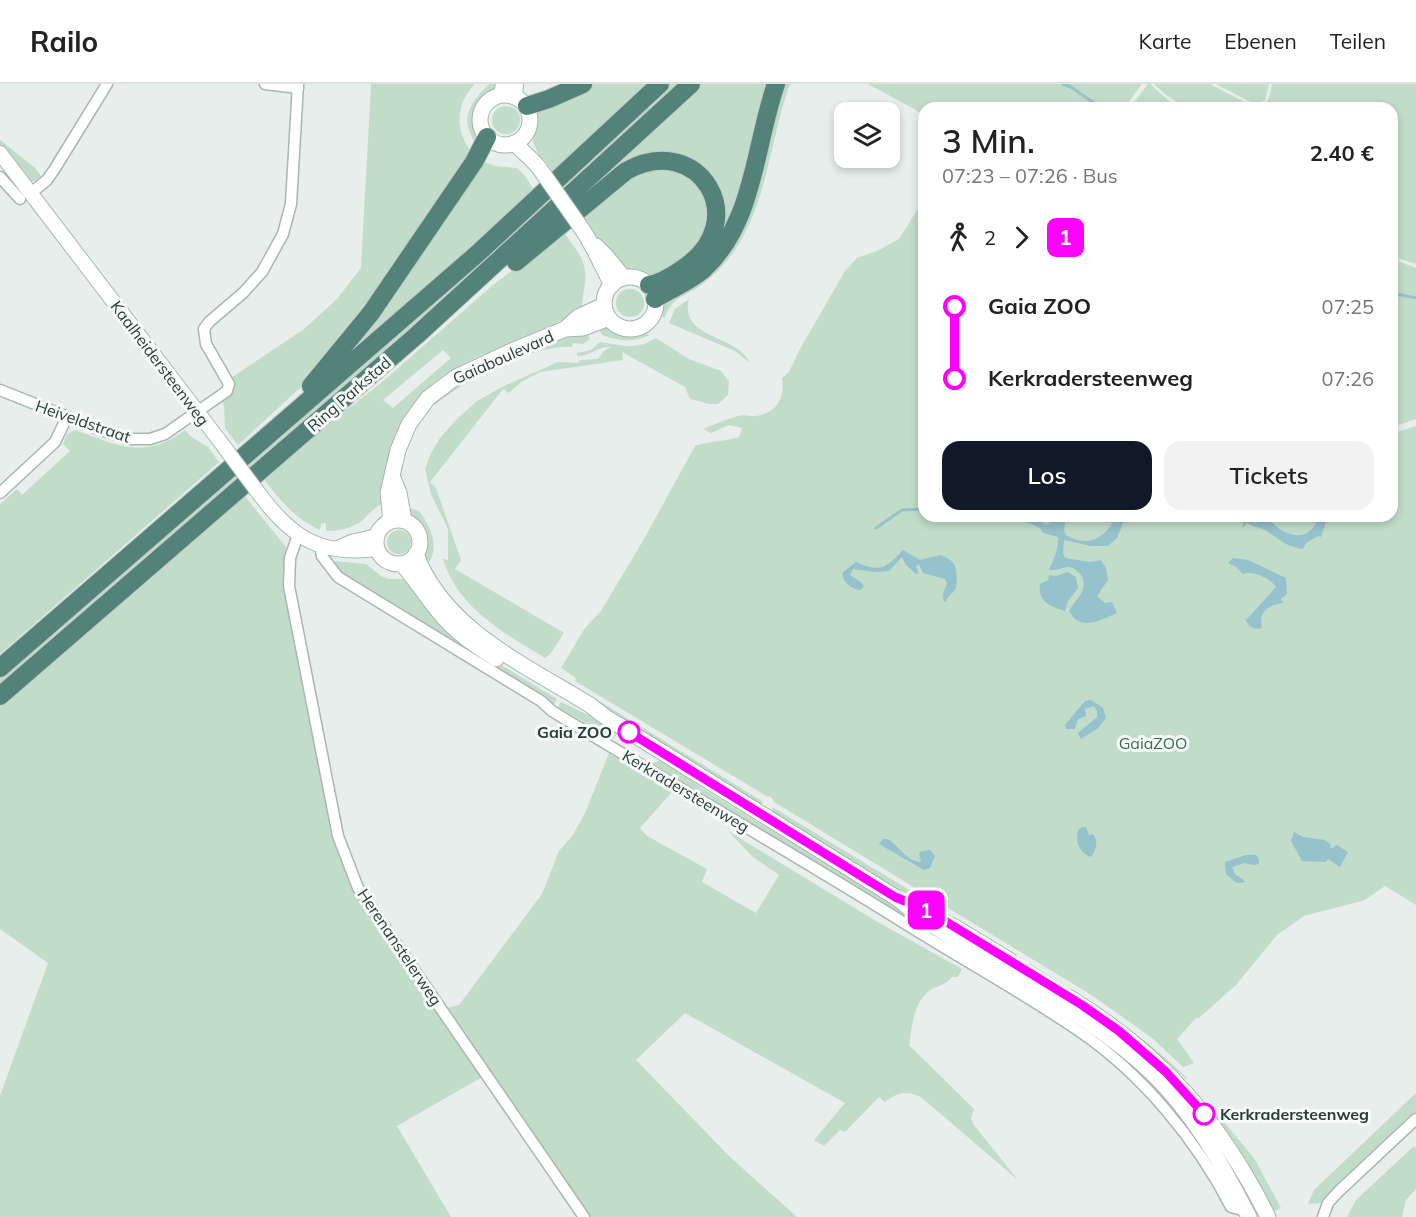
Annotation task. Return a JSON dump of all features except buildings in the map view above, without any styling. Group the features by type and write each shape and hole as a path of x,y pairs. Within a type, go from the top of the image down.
{"highway":[{"path":"512,93 549,99 584,84"},
{"name":"Ring Parkstad","path":"0,668 477,254 660,84"},
{"name":"Ring Parkstad","path":"0,696 466,292 691,84"},
{"path":"652,292 701,271 727,243 744,208 765,118 776,84"},
{"path":"258,445 333,361 366,320 474,162 487,137"},
{"path":"466,292 496,278 626,171 646,162 664,160 686,166 700,176 715,202 716,221 708,244 696,260 652,292"}],"main road":[{"path":"520,139 500,145 487,137 480,124 487,102 512,93 531,118 520,139 522,153 536,164 591,242 600,264 618,281"},
{"path":"640,279 652,292 653,314 639,327 632,329 619,327 606,311 604,298 618,281 640,279"},
{"name":"Gaiaboulevard","path":"397,521 388,493 398,450 408,424 419,408 437,390 466,371 565,329 583,328 606,311"},
{"path":"397,521 413,525 419,534 420,544 416,554 402,564 386,560 377,543 382,527 397,521"},
{"name":"Kerkradersteenweg","path":"416,554 423,571 451,609 495,646 895,897 923,919 1094,1026 1123,1047 1152,1073 1180,1104 1203,1135 1247,1214"},
{"name":"Kerkradersteenweg","path":"402,564 439,613 473,644 560,698 604,716"},
{"name":"Kerkradersteenweg","path":"982,957 1102,1018 1166,1072 1224,1140 1269,1217"}],"street":[{"path":"26,196 47,180 107,84"},
{"path":"265,84 298,86"},
{"name":"Heiveldstraat","path":"0,390 129,439 146,440 165,434 227,391 229,387 206,344 204,329 262,272 279,243 291,204 298,86"},
{"name":"Kaalheidersteenweg","path":"0,153 26,196 278,518 321,551 338,548 352,552 377,543"},
{"name":"Kaalheidersteenweg","path":"0,177 26,196"},
{"path":"0,493 55,442 67,417"},
{"name":"Herenanstelerweg","path":"298,535 290,558 289,585 338,836 358,888 584,1217"},
{"name":"Kerkradersteenweg","path":"321,551 338,577 541,701 552,711 865,898 982,957"},
{"path":"1323,1217 1328,1203 1338,1192 1416,1119"}],"green space":[{"path":"371,84 475,84 468,92 460,110 460,128 463,138 474,155 430,220 313,376 238,445 225,428 222,400 233,392 234,386 231,378 304,329 337,299 361,268"},
{"path":"489,84 499,84 479,107 476,118 478,146 468,128 467,120 471,106"},
{"path":"590,84 650,84 554,173 544,159 541,160 533,142 536,124 534,109"},
{"path":"668,84 682,84 540,216 0,688 0,675"},
{"path":"700,84 772,84 727,233 683,273 719,205 673,157 573,202"},
{"path":"780,84 790,84 762,190 746,231 723,265 700,286 674,302 664,319 661,312 662,303 713,266"},
{"path":"868,84 1142,84 1128,102 918,102 918,112"},
{"path":"1150,84 1170,102 1134,102"},
{"path":"1154,84 1210,84 1244,102 1177,102"},
{"path":"1216,84 1269,84 1265,100 1250,102"},
{"path":"1272,84 1416,84 1416,264 1398,258 1398,102 1266,102"},
{"path":"506,106 516,110 520,120 516,130 506,134 496,130 492,120 496,110"},
{"path":"0,140 34,167 42,177 35,181 28,181 0,146"},
{"path":"480,160 495,166 517,168 535,192 340,366"},
{"path":"641,168 682,169 709,198 707,238 672,271 645,277 628,271 595,236 580,212"},
{"name":"GaiaZOO","path":"918,209 918,522 1398,522 1398,432 1416,426 1416,905 1385,886 1365,900 1304,916 1277,935 1236,985 1199,1018 1196,1018 1177,1039 1194,1063 1183,1067 1152,1038 1093,996 774,802 769,796 575,681 576,678 561,668 585,628 601,611 695,446 739,437 742,428 729,425 711,433 703,429 743,415 764,414 775,407 781,397 782,378 789,372 845,271 857,258 877,251 899,239"},
{"path":"563,231 579,253 584,266 585,284 579,313 452,370 422,394 400,424 393,441 385,478 384,498 380,498 381,504 363,520 346,529 326,531 326,523 321,524 320,530 295,514 281,501 263,478 381,383 493,285","holes":["443,350 451,358 393,408 383,400"]},
{"path":"1398,261 1416,268 1416,419 1398,425"},
{"path":"630,289 640,293 644,303 640,313 630,317 620,313 616,303 620,293"},
{"path":"689,299 688,312 693,322 701,330 744,354 750,363 735,351 669,323 675,309"},
{"path":"598,326 622,332 650,335 632,340 620,340 602,335"},
{"path":"586,330 590,339 583,344 573,343 572,347 539,351 500,366 463,385 435,405 434,402 450,390 487,369"},
{"path":"656,338 689,359 721,371 729,381 728,395 718,404 690,399 685,387 622,352 623,360 540,372 521,382 509,393 503,389 430,482 436,488 461,560 455,569 564,633 545,658 484,618 460,592 443,559 448,560 448,529 431,494 425,469 440,438 477,401 504,386 558,362 577,363 581,360 598,359 604,351 611,347 582,356 577,356 577,353 591,350 600,342 635,346"},
{"path":"76,430 118,445 144,447 157,445 185,430 190,436 208,447 219,462 0,654 0,504 17,489 22,495 70,451 63,444 67,434"},
{"path":"243,494 286,547 289,595 313,738 345,863 484,1076 397,1126 451,1217 0,1217 0,1096 48,963 0,929 0,704"},
{"path":"404,506 419,511 431,531 433,553 425,567 425,533"},
{"path":"399,530 408,533 411,542 408,551 399,554 390,551 387,542 390,533"},
{"path":"335,561 366,564 381,576 389,579 409,579 480,652 557,699 552,707 340,573 334,564"},
{"path":"560,677 762,801 762,804 760,805 565,686"},
{"path":"561,702 603,722 616,735 613,739 558,707"},
{"path":"609,753 672,792 640,828 647,836 707,869 702,882 756,913 779,875 753,857 728,831 876,921 962,969 958,977 952,977 923,997 914,1017 909,1045 974,1109 971,1118 973,1124 1018,1180 922,1098 908,1093 899,1094 885,1102 879,1097 845,1132 840,1130 824,1146 814,1140 845,1103 685,1013 636,1060 729,1156 797,1217 584,1217 448,1008 459,1005 542,894 559,851 573,835 586,811"},
{"path":"658,761 666,762 702,788 973,954 970,958 652,764"},
{"path":"772,808 985,936 982,940 773,813"},
{"path":"1029,963 1131,1031 1187,1078 1129,1033 1026,967"},
{"path":"1416,1093 1416,1111 1322,1203 1308,1204 1314,1190"},
{"path":"1213,1109 1254,1158 1281,1208 1271,1213 1211,1112"},
{"path":"1414,1146 1416,1148 1416,1189 1406,1200 1402,1217 1347,1217 1356,1200"}],"water":[{"path":"1026,522 1042,522 1046,525 1051,522 1062,522 1065,523 1066,535 1074,539 1089,541 1102,535 1113,522 1124,522 1117,538 1108,546 1091,546 1064,540 1063,553 1065,558 1090,562 1101,560 1106,568 1108,580 1097,596 1105,603 1112,602 1117,613 1092,623 1074,618 1069,611 1083,590 1083,580 1079,572 1071,567 1049,569 1056,553 1058,537 1043,533 1040,528"},
{"path":"1244,522 1271,522 1289,534 1301,535 1310,531 1316,522 1326,522 1321,537 1318,536 1306,543 1303,549 1287,544 1265,530 1247,523 1242,528"},
{"path":"903,550 920,560 941,555 953,563 957,580 956,587 946,601 944,602 943,594 947,583 945,579 923,573 919,564 916,567 919,573 916,574 906,565 902,557 889,571 853,569 850,575 864,587 860,590 845,581 843,572 856,562 871,567 882,567"},
{"path":"1233,558 1248,560 1286,578 1287,594 1281,599 1283,603 1265,610 1261,618 1262,628 1253,628 1244,618 1247,619 1276,587 1261,576 1252,573 1243,574 1228,563"},
{"path":"1067,572 1076,577 1078,588 1068,601 1065,611 1043,599 1040,584 1048,580 1049,575 1056,576"},
{"path":"1091,700 1103,708 1106,718 1097,729 1081,739 1078,733 1097,717 1094,706 1085,709 1086,716 1078,719 1075,729 1066,729 1065,725 1085,701"},
{"path":"1086,827 1089,835 1093,834 1096,840 1091,857 1083,853 1078,842 1078,830"},
{"path":"1294,832 1303,837 1325,840 1331,845 1330,849 1337,845 1348,852 1340,867 1328,859 1326,862 1302,861 1291,841"},
{"path":"883,839 888,839 907,857 916,861 921,862 919,852 930,850 935,856 930,868 924,870 879,844"},
{"path":"1246,855 1256,855 1259,864 1244,863 1232,867 1235,874 1245,882 1237,883 1226,874 1225,862"}],"waterway":[{"path":"1063,84 1092,102"},
{"path":"1398,294 1416,298"},
{"path":"876,528 902,510 918,509"}],"bus line":[{"name":"1","path":"629,732 895,897 927,910 1102,1018 1166,1072 1204,1114"}],"place":[{"name":"Gaia ZOO","path":"629,732"},
{"name":"Kerkradersteenweg","path":"1204,1114"}]}
